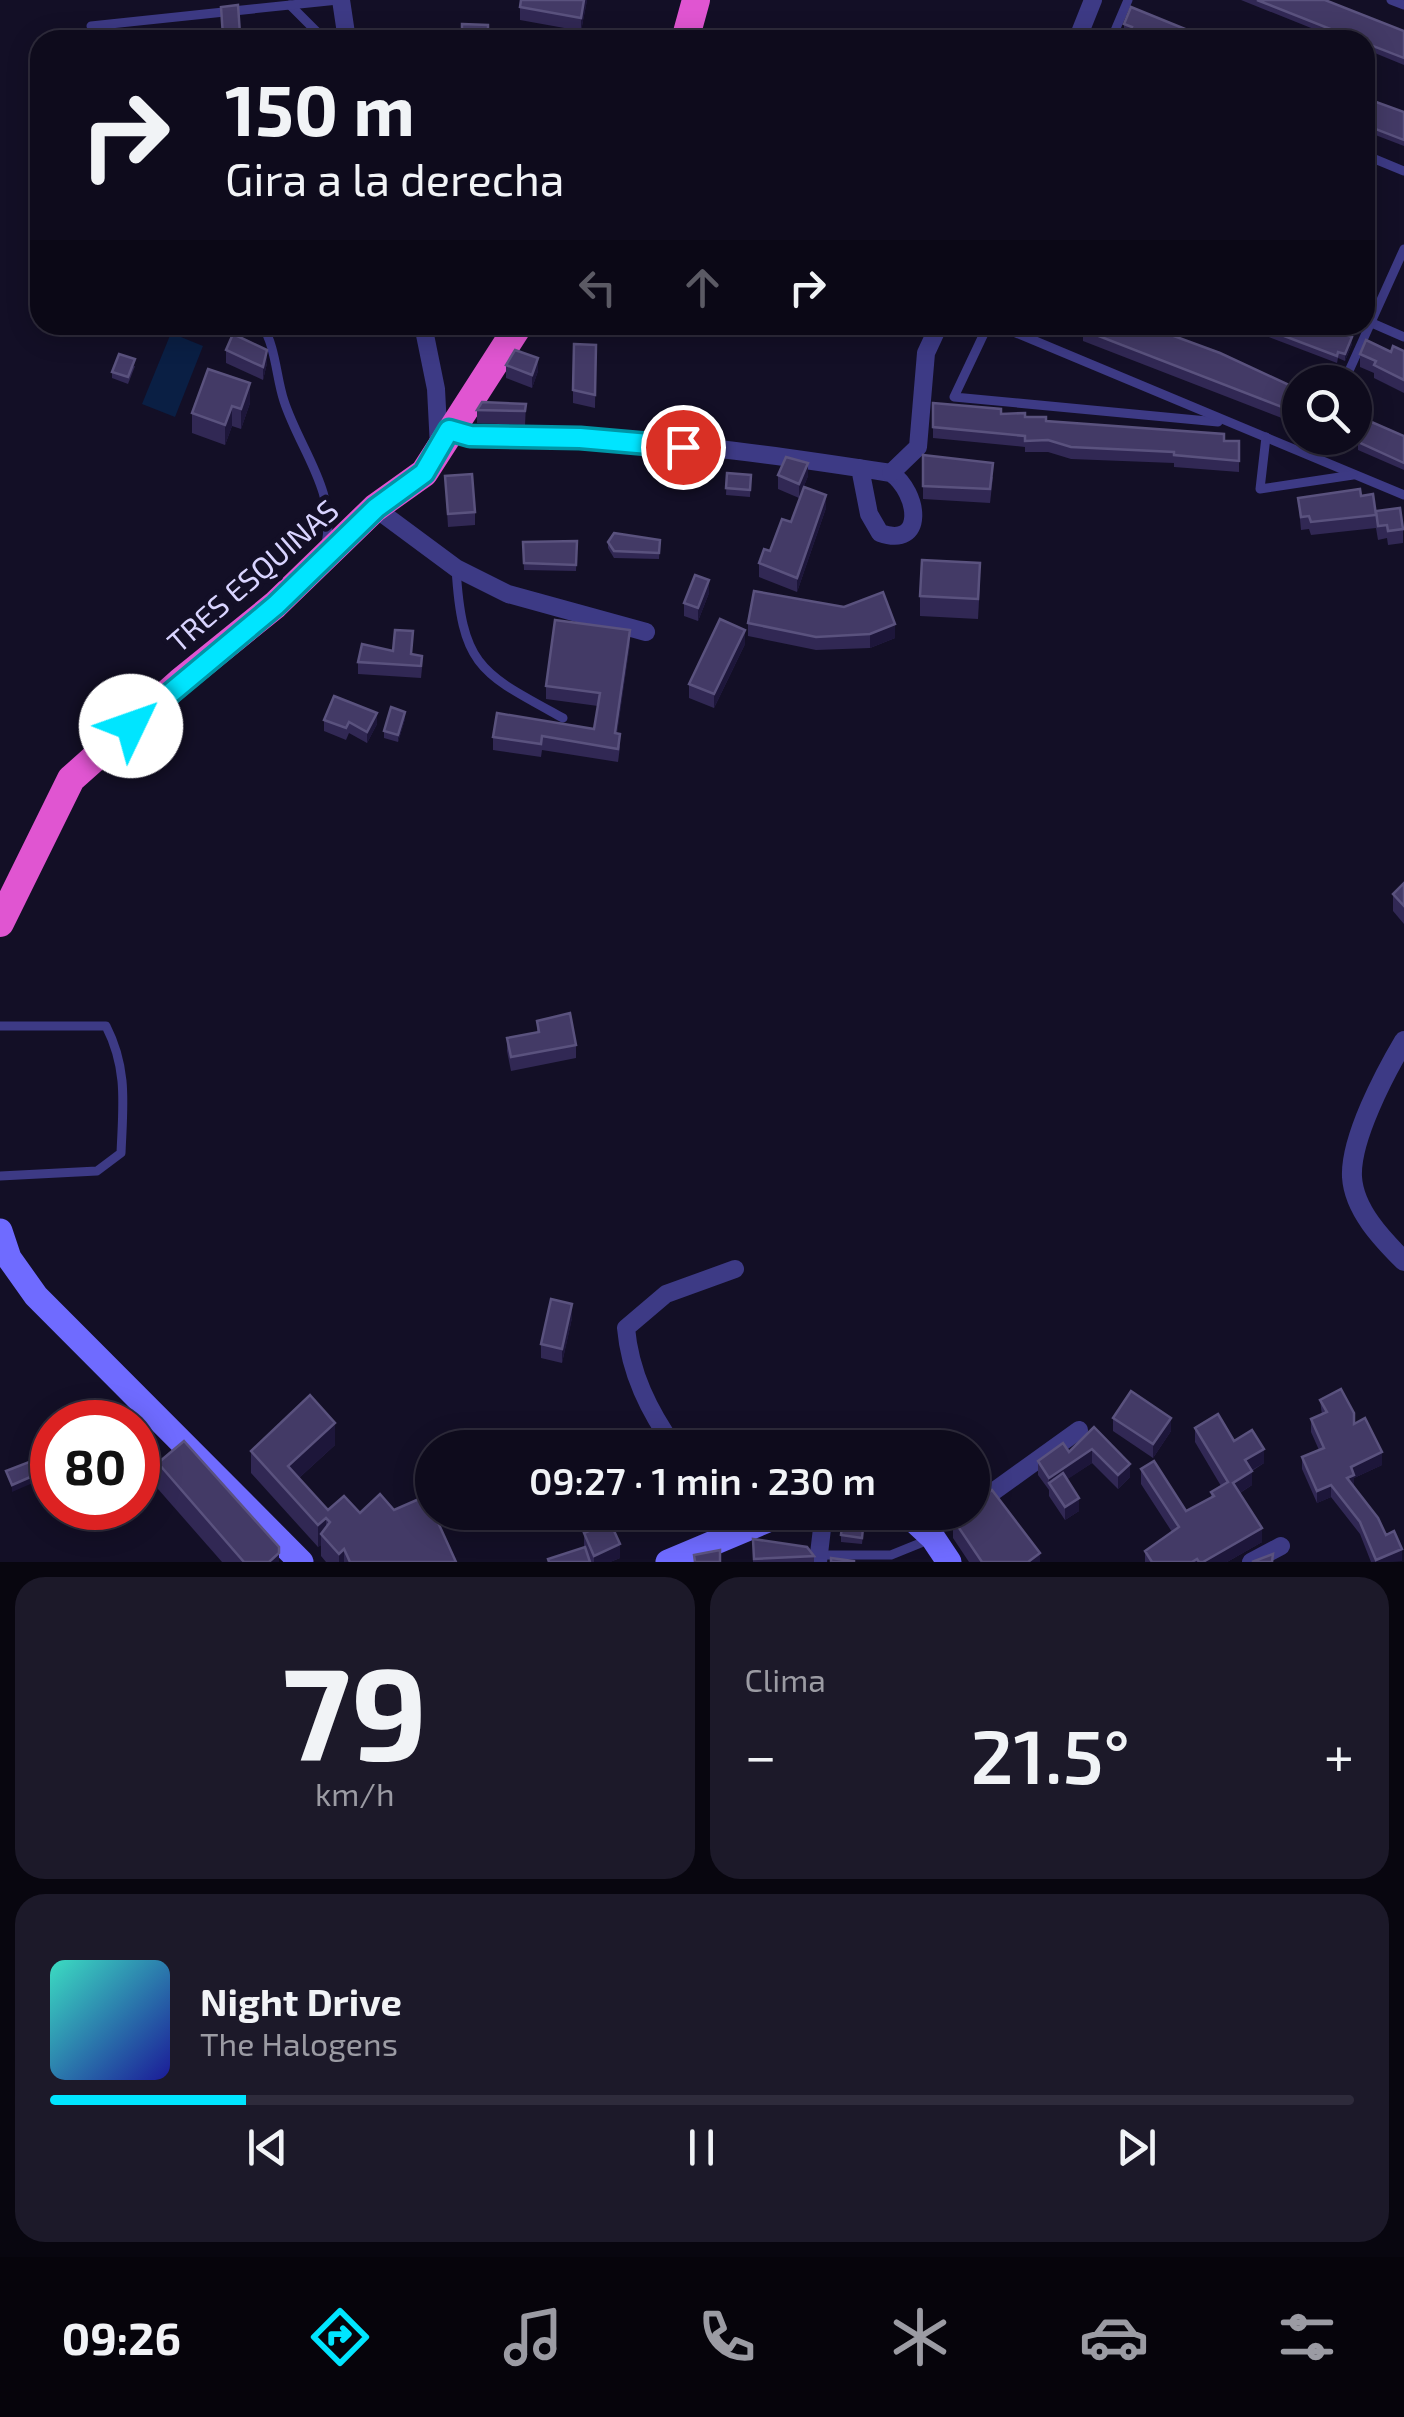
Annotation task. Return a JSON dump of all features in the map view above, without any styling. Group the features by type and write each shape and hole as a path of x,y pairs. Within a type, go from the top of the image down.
{"highway":[{"path":"683,30 696,0"},
{"name":"TRES ESQUINAS","path":"0,923 71,779 323,562 376,508 424,473 512,335"}],"main road":[{"path":"0,1231 10,1258 36,1296 301,1562"},
{"path":"668,1562 739,1530"},
{"path":"939,1530 949,1562"}],"street":[{"path":"340,0 345,30"},
{"path":"1080,30 1093,0"},
{"path":"425,335 444,439 599,439 860,468 891,473 910,492 914,512 910,528 894,536 880,533 869,514 860,468"},
{"path":"891,473 918,447 926,353 934,335"},
{"path":"376,508 456,568 508,594 646,632"},
{"path":"1404,1041 1383,1078 1360,1139 1352,1177 1363,1212 1404,1261"},
{"path":"662,1430 629,1359 626,1328 666,1294 735,1269"},
{"path":"990,1494 1078,1430"},
{"path":"818,1558 822,1530"},
{"path":"1251,1562 1282,1546"}],"lane":[{"path":"91,26 340,0"},
{"path":"1115,30 1128,0"},
{"path":"1391,0 1404,6"},
{"path":"290,5 315,30"},
{"path":"1375,159 1404,172"},
{"path":"1375,308 1404,249"},
{"path":"1375,325 1404,337"},
{"path":"265,335 284,401 322,487 331,520 323,562"},
{"path":"983,335 954,397 1231,423"},
{"path":"1021,335 1282,443"},
{"path":"1351,365 1363,335"},
{"path":"1266,437 1260,488 1355,475"},
{"path":"1311,455 1404,495"},
{"path":"456,568 470,649 482,672 562,718"},
{"path":"0,1026 106,1026 122,1056 122,1118 121,1153 97,1171 0,1176"},
{"path":"818,1558 891,1556 927,1530"}],"water":[{"path":"170,335 203,346 175,417 142,404"}],"building":[{"path":"521,0 584,0 581,18 520,7"},
{"path":"1257,0 1325,0 1404,31 1404,58 1375,47 1375,30 1333,30"},
{"path":"238,5 240,30 223,30 221,7"},
{"path":"1131,7 1187,30 1131,30 1132,27 1124,24"},
{"path":"462,24 488,25 488,30 462,30"},
{"path":"1375,102 1404,112 1404,140 1375,129"},
{"path":"235,335 267,350 263,367 226,350"},
{"path":"1096,335 1171,335 1282,382 1282,407"},
{"path":"1281,335 1352,337 1345,354 1338,352 1337,356"},
{"path":"1366,340 1391,352 1393,346 1404,351 1404,380 1360,354"},
{"path":"574,344 596,345 595,395 573,390"},
{"path":"515,350 538,358 532,375 506,365"},
{"path":"119,354 135,359 128,377 112,372"},
{"path":"208,369 250,383 241,409 232,406 225,425 192,413"},
{"path":"482,402 526,404 525,411 477,410"},
{"path":"933,403 1001,409 1001,414 1025,413 1025,417 1046,417 1046,421 1224,434 1224,441 1239,441 1239,461 1174,452 1071,447 1048,440 1025,441 1025,436 933,427"},
{"path":"1372,422 1404,436 1404,463 1372,448"},
{"path":"923,455 993,463 990,489 923,486"},
{"path":"786,457 808,463 799,484 778,475"},
{"path":"727,473 751,475 750,490 726,488"},
{"path":"472,474 475,512 448,514 445,476"},
{"path":"804,487 826,495 797,578 759,563 764,549 770,551 782,519 791,522"},
{"path":"1360,489 1361,496 1373,494 1376,515 1311,522 1309,516 1301,517 1298,498"},
{"path":"1400,508 1403,529 1388,531 1387,525 1378,526 1376,511"},
{"path":"614,533 660,540 659,553 614,551 608,542"},
{"path":"577,541 576,565 524,563 523,542"},
{"path":"922,560 980,563 978,599 920,596"},
{"path":"695,575 709,580 698,608 684,603"},
{"path":"754,591 844,607 883,592 895,624 870,634 816,637 748,623"},
{"path":"720,619 745,630 714,694 689,684"},
{"path":"555,620 630,630 615,733 620,734 618,749 542,736 541,744 493,737 497,713 594,729 600,693 546,686"},
{"path":"395,630 413,631 411,654 422,656 421,666 358,662 362,644 393,651"},
{"path":"334,696 377,713 367,732 349,722 346,728 324,720"},
{"path":"391,707 405,712 398,735 384,731"},
{"path":"1404,883 1404,906 1393,894"},
{"path":"570,1013 576,1045 511,1057 507,1038 539,1032 537,1021"},
{"path":"551,1299 572,1304 562,1349 541,1344"},
{"path":"1341,1389 1354,1413 1354,1424 1365,1418 1382,1452 1351,1467 1354,1475 1347,1478 1386,1535 1394,1531 1402,1549 1376,1560 1360,1522 1331,1485 1317,1491 1302,1457 1324,1448 1311,1419 1327,1412 1320,1400"},
{"path":"1131,1391 1171,1418 1153,1444 1113,1418"},
{"path":"310,1395 335,1423 288,1466 328,1510 344,1496 360,1513 380,1494 394,1510 415,1501 415,1530 441,1530 456,1562 350,1562 344,1549 339,1554 321,1534 330,1522 326,1518 318,1525 251,1451"},
{"path":"1218,1414 1234,1441 1252,1430 1264,1449 1245,1460 1252,1471 1233,1483 1262,1528 1203,1562 1152,1562 1145,1551 1179,1527 1141,1469 1154,1461 1186,1511 1214,1496 1211,1492 1228,1482 1195,1428"},
{"path":"1094,1427 1130,1464 1118,1475 1092,1449 1049,1478 1038,1461 1063,1443 1069,1452"},
{"path":"184,1441 279,1547 279,1553 269,1562 244,1562 160,1461"},
{"path":"30,1464 30,1477 12,1485 6,1471"},
{"path":"1063,1473 1079,1498 1065,1507 1049,1483"},
{"path":"990,1491 1040,1553 1028,1562 982,1562 960,1530 990,1530"},
{"path":"614,1530 620,1544 594,1556 584,1533"},
{"path":"842,1530 863,1530 862,1538 841,1535"},
{"path":"753,1539 807,1547 814,1556 754,1559"},
{"path":"585,1547 590,1562 549,1562 548,1559"},
{"path":"720,1550 720,1562 695,1562 694,1555"},
{"path":"1273,1554 1272,1562 1252,1562"}],"route":[{"path":"131,726 276,605 376,508 424,473 449,430 470,436 580,438 683,447"}]}
